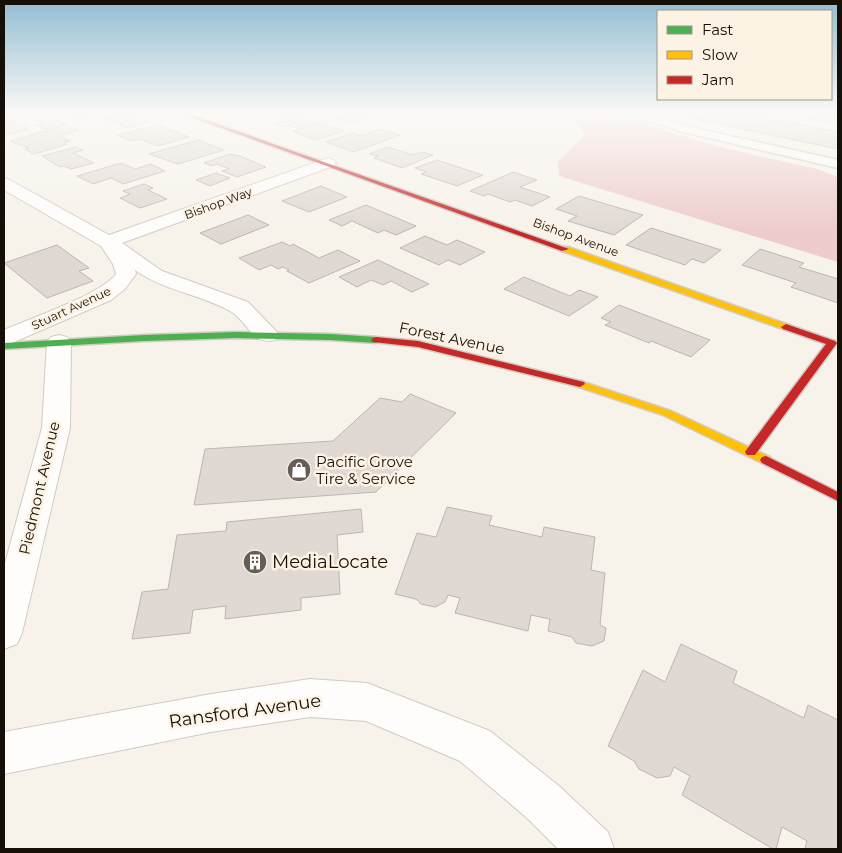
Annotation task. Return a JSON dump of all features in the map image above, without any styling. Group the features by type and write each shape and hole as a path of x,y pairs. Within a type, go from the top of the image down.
{"street":[{"name":"Bishop Avenue","path":"296,153 832,343 751,452"},
{"name":"Bishop Way","path":"107,242 328,164"},
{"name":"Stuart Avenue","path":"4,183 107,242 155,275 174,284 226,300 240,308 267,335"},
{"name":"Stuart Avenue","path":"4,338 80,306 118,285 126,274 123,264 107,242"},
{"name":"Forest Avenue","path":"4,346 162,336 319,334 418,344 588,386 667,413 751,452 838,497"},
{"name":"Piedmont Avenue","path":"4,633 56,428 59,342"},
{"name":"Ransford Avenue","path":"4,753 212,713 310,698 367,702 475,746 543,802 591,849"}],"lane":[{"path":"788,153 838,164"}],"shaded area":[{"path":"567,153 745,153 817,169 838,177 838,262 559,176 558,162"}],"building":[{"path":"54,153 74,153 94,163 71,169 64,166 60,167 42,156"},
{"path":"153,153 215,153 178,164 149,154"},
{"path":"406,153 413,155 424,153 433,155 402,168 374,158 378,156 369,154"},
{"path":"230,154 240,156 266,167 237,177 222,171 229,169 217,164 212,166 204,163"},
{"path":"437,160 483,175 457,186 421,174 426,172 415,168"},
{"path":"121,163 135,169 151,164 165,171 123,184 111,178 93,184 77,176"},
{"path":"513,172 537,180 520,187 550,197 532,206 515,200 510,202 488,194 484,196 470,191"},
{"path":"216,173 230,178 210,186 196,180"},
{"path":"144,184 153,188 148,190 167,199 140,208 120,198 130,194 123,191"},
{"path":"321,186 347,197 309,212 282,201"},
{"path":"579,196 643,215 614,235 568,221 577,216 556,209"},
{"path":"366,205 416,226 396,235 384,230 378,233 352,221 342,226 329,220"},
{"path":"248,215 269,225 221,244 200,233"},
{"path":"651,228 721,250 704,263 692,259 685,265 626,245"},
{"path":"425,236 447,245 457,240 485,252 460,265 448,260 439,265 400,248"},
{"path":"282,242 290,246 293,244 319,258 338,250 360,261 309,283 283,267 278,269 271,265 259,270 239,258"},
{"path":"57,245 89,268 79,271 93,281 47,298 4,263"},
{"path":"760,249 804,263 799,267 838,279 838,303 791,287 796,283 742,265"},
{"path":"378,260 429,284 412,292 391,281 383,285 371,280 357,287 339,277"},
{"path":"524,277 570,296 579,290 598,297 569,316 504,289"},
{"path":"619,305 710,340 691,357 651,341 649,343 605,325 611,322 601,318"},
{"name":"Pacific Grove Tire & Service","path":"410,394 456,413 376,492 194,505 205,449 333,441 380,398 402,402"},
{"path":"447,507 492,516 489,525 542,537 544,527 595,537 591,570 605,573 600,625 606,628 604,641 592,646 576,643 572,637 548,631 550,619 531,615 528,631 455,613 460,598 448,595 445,602 435,607 421,604 416,599 395,594 417,533 436,537"},
{"name":"MediaLocate","path":"361,509 363,532 337,535 340,594 301,598 301,610 225,619 226,606 193,610 190,633 132,639 142,592 168,589 177,535 226,531 227,522"},
{"path":"681,644 737,671 733,683 804,718 808,705 838,720 838,849 805,849 807,841 782,827 776,849 773,849 682,795 690,776 674,767 670,776 657,778 639,769 634,761 608,746 643,670 665,682"}],"traffic: fast":[{"path":"4,346 236,335 283,335 376,340"}],"traffic: slow":[{"path":"565,249 786,327"},
{"path":"580,384 667,413 766,460"}],"traffic: jam":[{"path":"294,153 565,249"},
{"path":"751,452 832,343 786,327"},
{"path":"376,340 418,344 580,384"},
{"path":"766,460 838,497"}],"place":[{"name":"Pacific Grove Tire & Service","path":"299,470"},
{"name":"MediaLocate","path":"255,562"}]}
